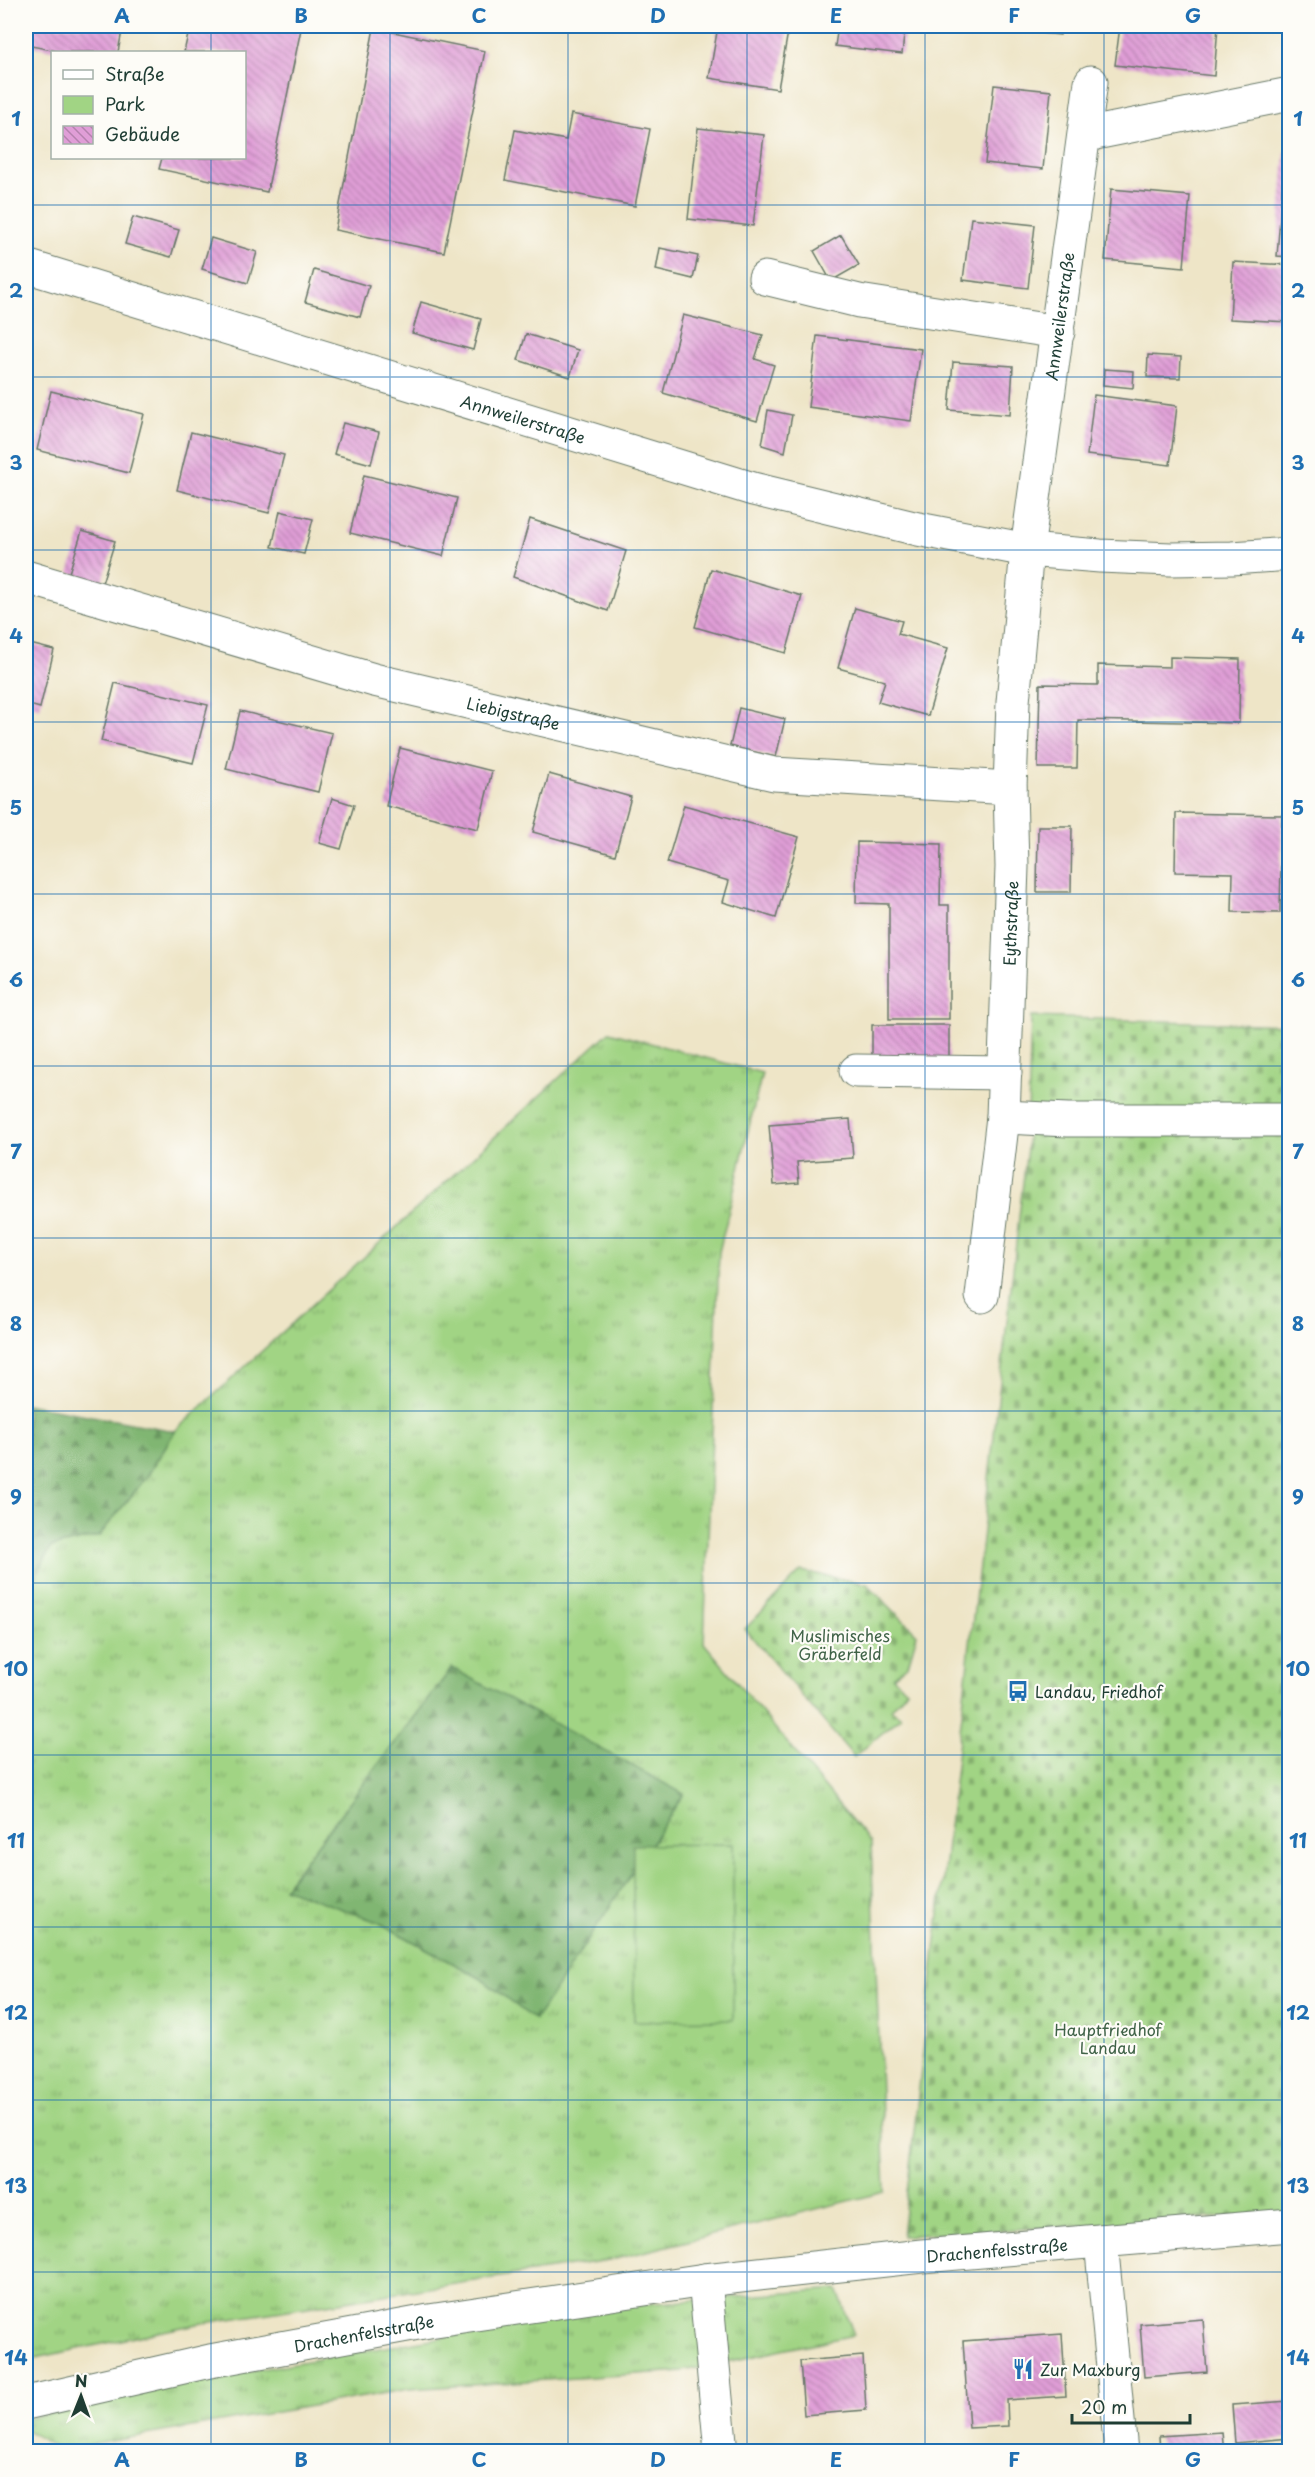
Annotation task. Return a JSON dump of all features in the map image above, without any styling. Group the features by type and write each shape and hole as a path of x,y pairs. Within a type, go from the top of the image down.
{"street":[{"name":"Annweilerstraße","path":"1027,550 1091,82"},
{"path":"1085,135 1290,94"},
{"name":"Annweilerstraße","path":"26,266 753,489 918,529 1027,550 1171,559 1290,554"},
{"path":"765,278 859,301 1058,332"},
{"name":"Eythstraße","path":"982,1296 1003,1117 1012,867 1010,788 1013,702 1027,550"},
{"name":"Liebigstraße","path":"26,577 374,680 774,774 1010,788"},
{"path":"856,1071 1005,1073"},
{"path":"1003,1117 1068,1120 1290,1120"},
{"name":"Drachenfelsstraße","path":"26,2403 210,2361 429,2321 705,2280 922,2256 1290,2225"},
{"path":"1101,2241 1121,2451"},
{"path":"705,2280 721,2451"}],"green space":[{"name":"Hauptfriedhof Landau","path":"1031,1017 1289,1025 1289,2213 902,2236 1027,1148"},
{"path":"609,1032 762,1073 719,1252 704,1643 871,1843 885,2192 615,2259 192,2325 26,2360 26,1596 51,1547 99,1536 148,1475 175,1431","holes":["452,1668 535,2020 480,1978 378,1922 284,1888"]},
{"path":"26,1404 175,1431 148,1475 99,1536 51,1547 26,1596"},
{"name":"Muslimisches Gräberfeld","path":"801,1571 867,1584 917,1634 908,1665 893,1677 907,1690 891,1709 901,1717 854,1757 745,1629"},
{"path":"452,1668 684,1794 535,2020 480,1978 378,1922 284,1888"},
{"path":"733,1844 733,2020 634,2021 633,1845"},
{"path":"837,2289 854,2335 683,2371 409,2389 60,2450 26,2430 26,2419 204,2379 620,2306"}],"building":[{"path":"26,26 123,26 118,51 57,51 26,45"},
{"path":"190,26 282,26 301,29 267,192 159,169 162,159 246,159 246,51 184,51"},
{"path":"718,26 789,26 778,89 709,78"},
{"path":"838,26 905,26 902,54 835,46"},
{"path":"965,26 1061,26 1060,35"},
{"path":"1120,26 1218,26 1214,76 1115,65"},
{"path":"374,28 485,51 444,252 335,230"},
{"path":"994,85 1051,91 1043,169 985,163"},
{"path":"571,114 650,129 635,206 505,180 515,130 566,140"},
{"path":"698,128 764,135 753,226 688,219"},
{"path":"1285,152 1290,153 1290,257 1277,256"},
{"path":"1111,189 1190,196 1184,267 1105,260"},
{"path":"133,217 179,230 171,257 125,244"},
{"path":"971,218 1035,225 1028,288 963,280"},
{"path":"841,235 859,265 831,281 814,251"},
{"path":"211,238 257,252 248,283 202,269"},
{"path":"660,248 698,256 693,279 656,270"},
{"path":"1233,262 1290,265 1290,322 1230,319"},
{"path":"314,270 369,286 360,317 305,302"},
{"path":"421,302 481,319 473,350 412,333"},
{"path":"683,315 763,335 755,359 774,365 757,421 663,393"},
{"path":"526,334 578,350 570,377 518,360"},
{"path":"817,336 921,349 911,421 808,407"},
{"path":"1148,355 1181,357 1180,378 1147,377"},
{"path":"953,362 1013,366 1010,415 949,410"},
{"path":"1104,369 1134,371 1133,388 1103,385"},
{"path":"51,391 144,414 129,473 37,450"},
{"path":"1094,395 1177,406 1170,465 1087,455"},
{"path":"768,410 792,415 785,452 762,445"},
{"path":"343,423 379,432 371,464 334,454"},
{"path":"191,432 284,455 269,513 177,490"},
{"path":"364,475 457,498 443,556 350,533"},
{"path":"280,511 313,519 304,554 272,547"},
{"path":"530,519 626,551 608,611 513,577"},
{"path":"82,531 115,541 102,583 69,573"},
{"path":"711,569 802,596 786,653 695,627"},
{"path":"855,608 902,621 898,634 948,648 928,716 878,702 885,681 838,668"},
{"path":"26,643 54,650 40,708 26,704"},
{"path":"1170,657 1240,659 1239,723 1078,720 1077,768 1038,768 1040,684 1098,685 1098,665 1170,667"},
{"path":"115,683 208,705 193,763 101,741"},
{"path":"739,708 785,719 776,757 730,746"},
{"path":"240,711 332,733 318,792 226,769"},
{"path":"400,748 492,771 478,829 386,806"},
{"path":"549,774 631,797 615,855 533,832"},
{"path":"332,798 354,805 341,849 319,843"},
{"path":"684,805 799,837 776,918 723,902 729,881 667,863"},
{"path":"1176,813 1282,815 1280,913 1232,912 1233,873 1175,872"},
{"path":"1038,826 1072,826 1071,892 1037,892"},
{"path":"857,842 941,844 940,905 949,905 949,1019 889,1019 889,904 856,903"},
{"path":"872,1025 949,1025 949,1062 872,1062"},
{"path":"850,1119 853,1158 797,1162 799,1183 774,1185 769,1125"},
{"path":"1203,2319 1207,2372 1144,2377 1140,2324"},
{"path":"1062,2334 1066,2396 1007,2400 1008,2426 969,2428 963,2341"},
{"path":"863,2356 866,2410 804,2415 800,2361"},
{"path":"1290,2401 1290,2438 1235,2443 1232,2405"},
{"path":"1222,2432 1224,2452 1160,2452 1159,2436"}],"place":[{"name":"Landau, Friedhof","path":"1018,1691"},
{"name":"Zur Maxburg","path":"1023,2369"}]}
